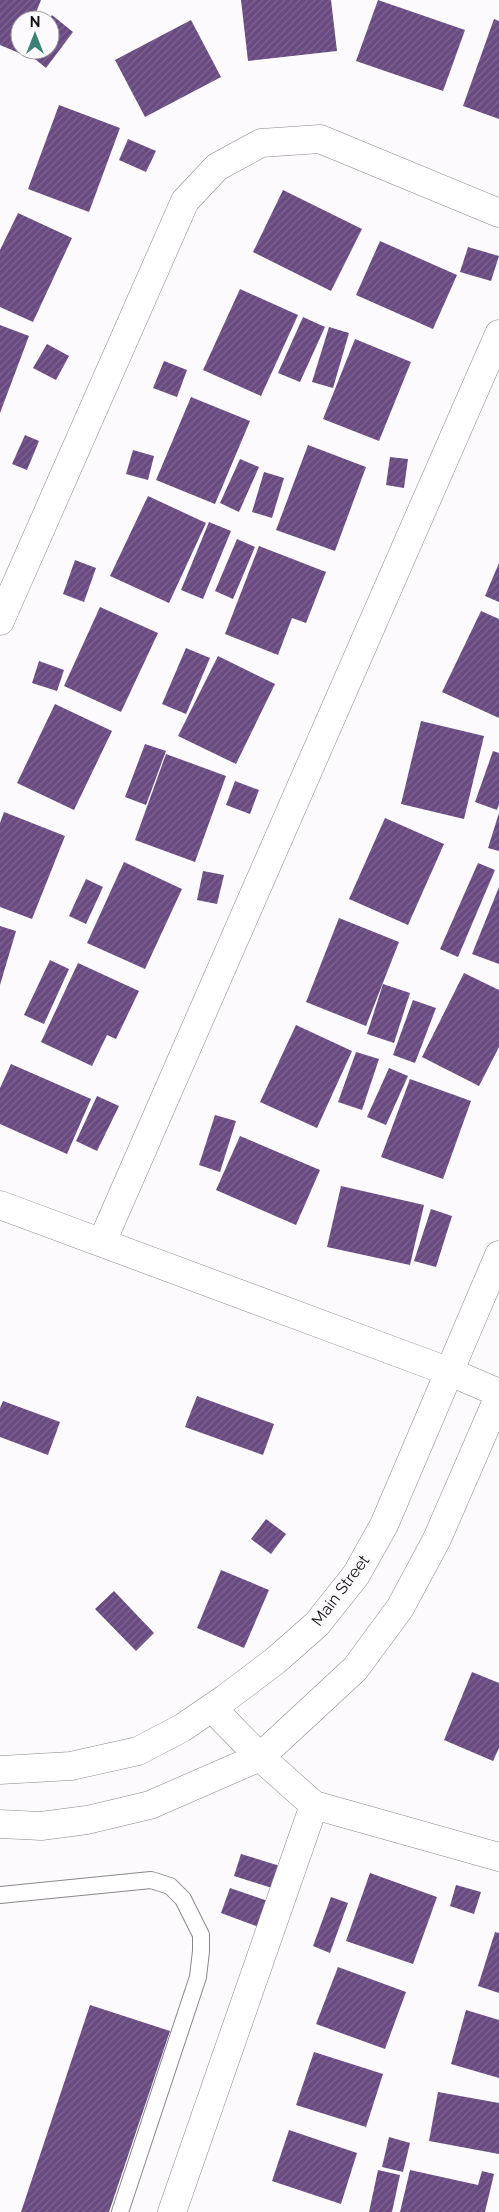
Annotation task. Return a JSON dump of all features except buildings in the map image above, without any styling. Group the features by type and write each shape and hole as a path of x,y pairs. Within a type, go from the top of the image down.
{"street":[{"path":"0,621 186,201 218,167 261,143 320,139 499,213"},
{"path":"102,1242 499,334"},
{"path":"0,1205 450,1372 499,1394 437,1538 400,1608 355,1669 260,1757 150,1805 87,1820 50,1824 0,1824"},
{"name":"Main Street","path":"0,1770 72,1766 138,1751 182,1728 212,1708 275,1661 317,1624 356,1575 384,1525 499,1255"},
{"path":"212,1708 260,1757 314,1805 499,1857"},
{"path":"172,2212 314,1805"}],"lane":[{"path":"0,1895 151,1880 170,1886 183,1899 201,1935 198,1977 120,2212"}]}
